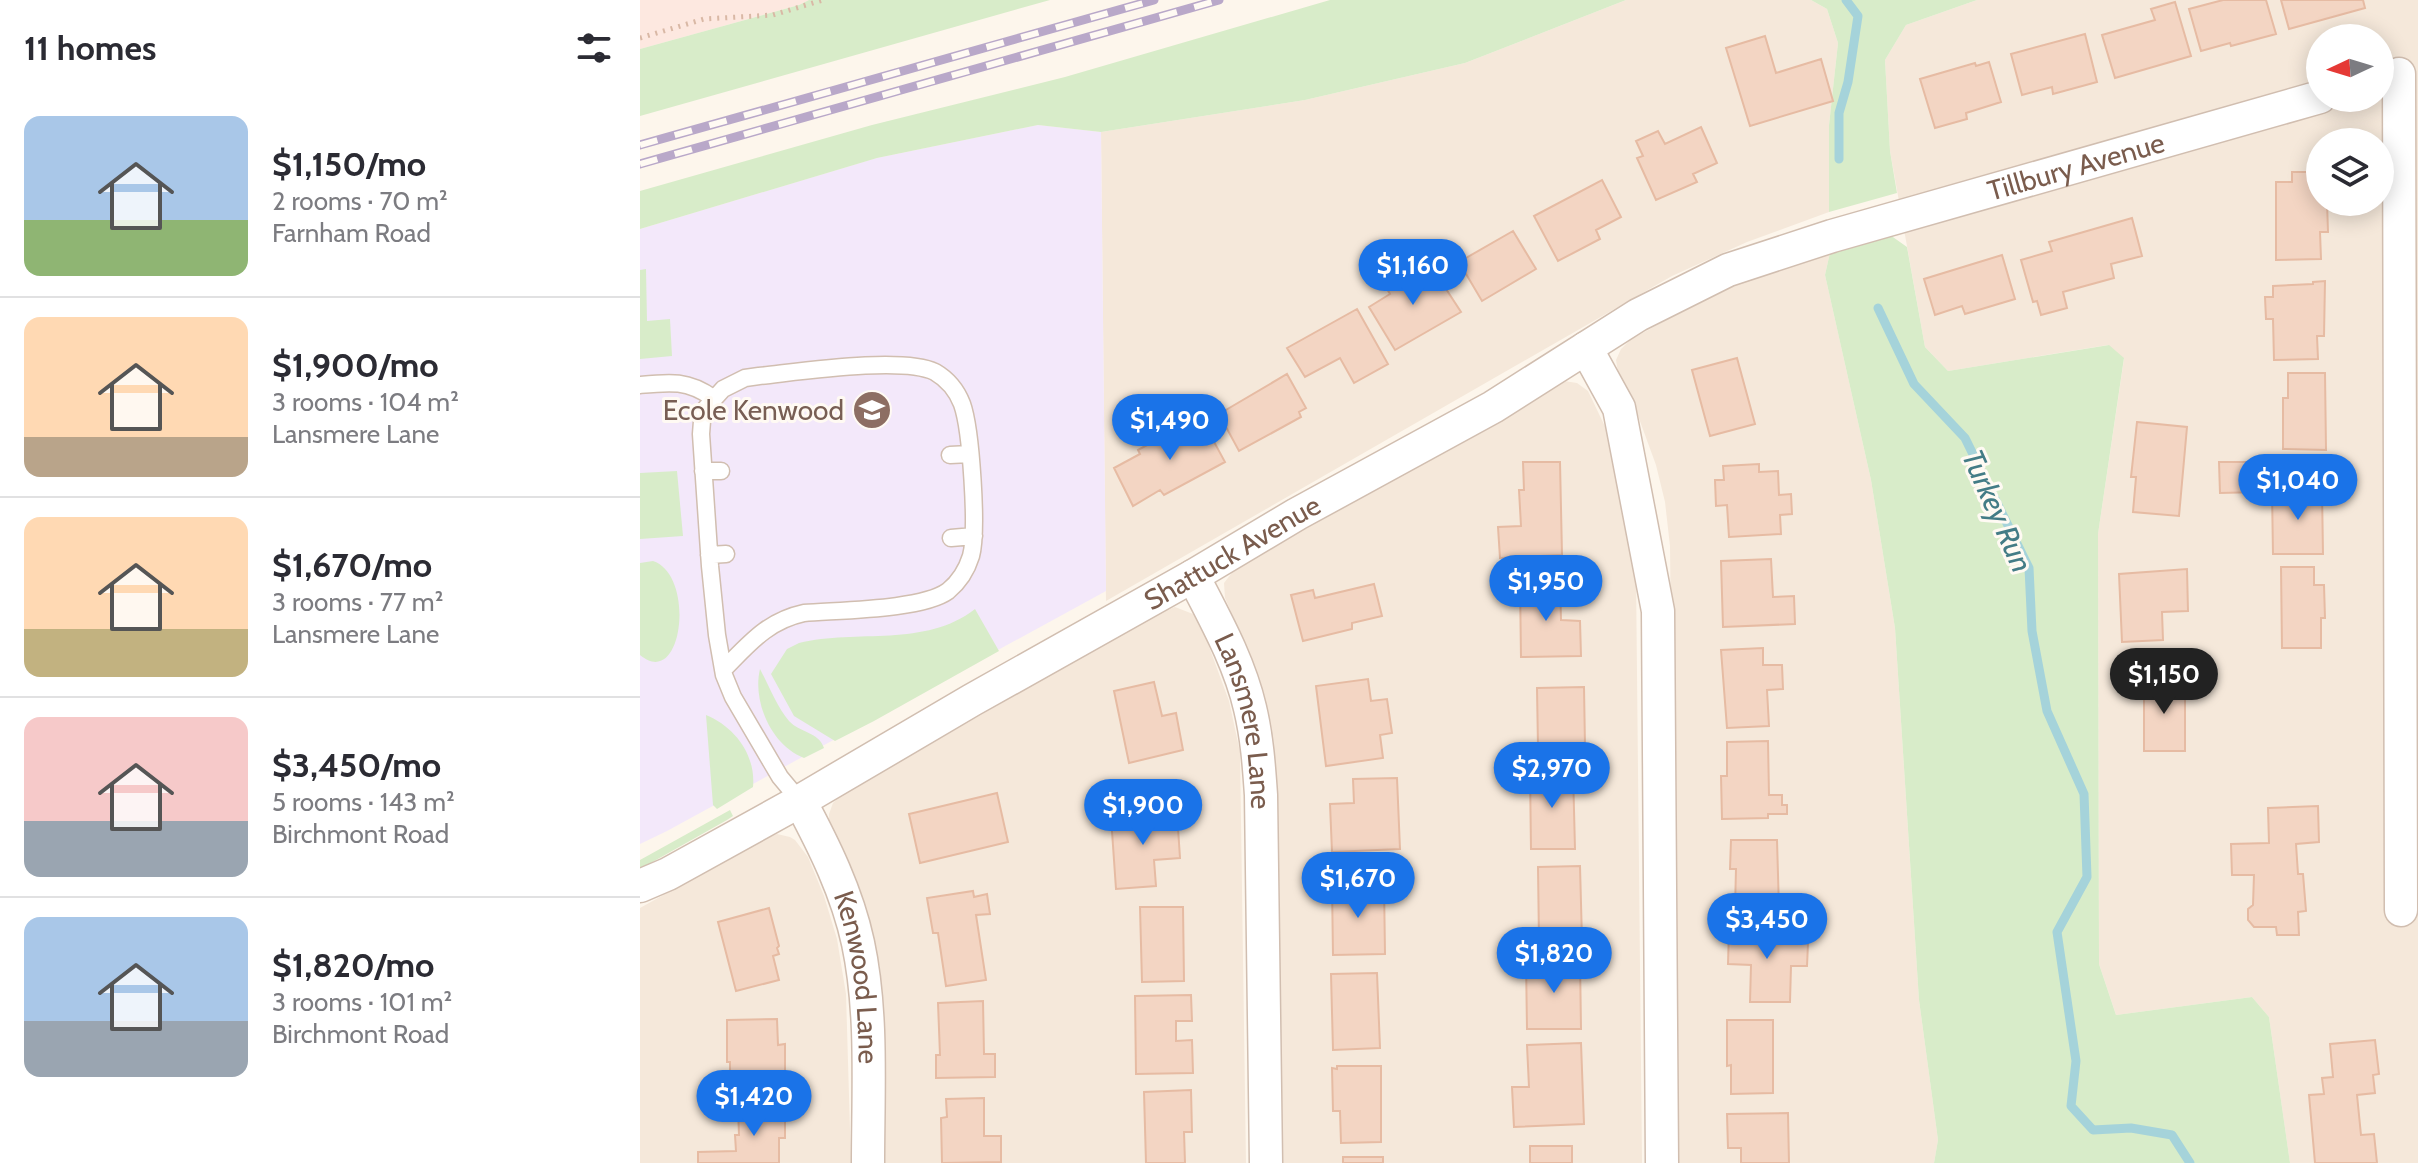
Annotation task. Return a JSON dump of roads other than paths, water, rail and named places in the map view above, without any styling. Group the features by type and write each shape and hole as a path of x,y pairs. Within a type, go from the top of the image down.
{"street":[{"path":"2399,73 2401,910"},
{"name":"Tillbury Avenue","path":"1832,236 2306,101"},
{"name":"Shattuck Avenue","path":"640,886 668,874 800,801 1297,514 1493,407 1638,315 1728,270 1832,236"},
{"path":"1586,348 1619,408 1658,611 1662,1163"},
{"name":"Lansmere Lane","path":"1193,576 1224,635 1238,671 1250,707 1258,752 1262,810 1266,1163"},
{"name":"Kenwood Lane","path":"800,801 829,856 858,943 867,1038 868,1163"}],"lane":[{"path":"723,670 769,626 790,616 913,604 936,598 958,581 967,568 974,536 970,454 966,419 958,394 948,382 921,368 896,365 759,376 733,383 713,398 705,409 702,421 703,471 718,554 717,635 723,670 733,697 786,786 800,801"},
{"path":"640,385 691,385 713,398"},
{"path":"950,455 970,454"},
{"path":"703,471 721,471"},
{"path":"951,538 974,536"}],"waterway":[{"name":"Turkey Run","path":"1839,159 1839,113 1848,82 1858,16 1846,0"},
{"name":"Turkey Run","path":"1878,308 1914,384 1965,438 2029,568 2032,631 2047,711 2084,794 2087,877 2057,932 2076,1061 2071,1106 2093,1130 2131,1128 2172,1135 2190,1163"}],"railway":[{"path":"640,145 1154,0"},
{"path":"640,164 1219,0"}],"place":[{"name":"Ecole Kenwood","path":"872,410"}]}
